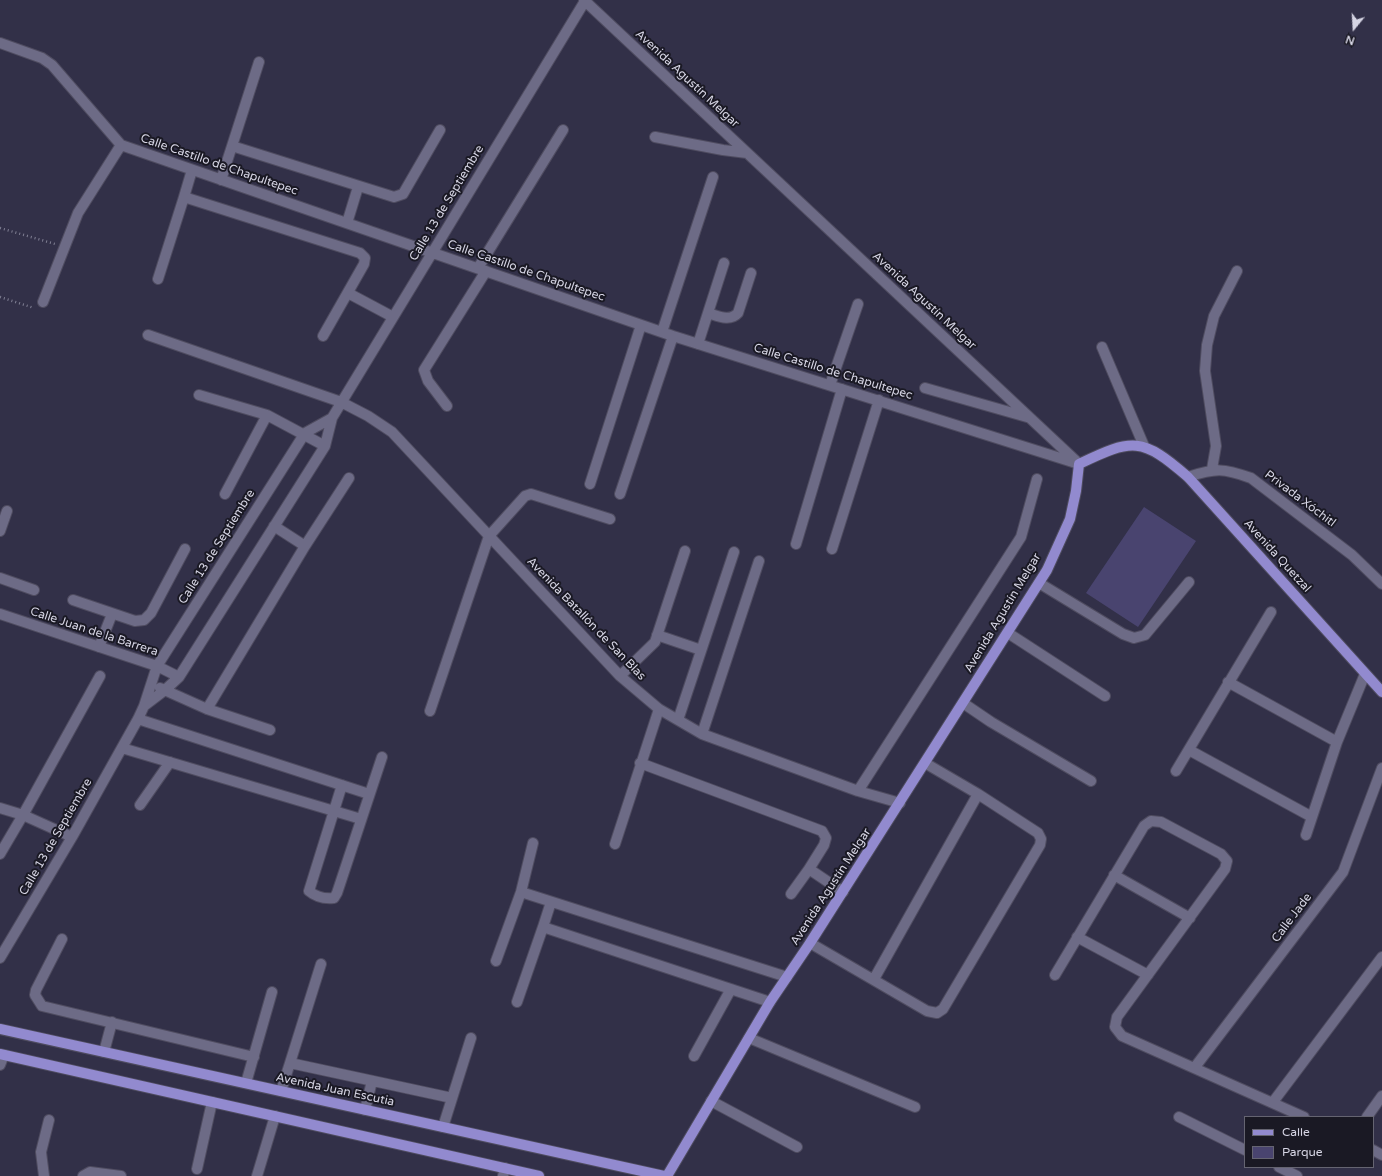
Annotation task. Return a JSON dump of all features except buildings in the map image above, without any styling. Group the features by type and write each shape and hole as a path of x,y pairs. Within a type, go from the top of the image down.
{"main road":[{"name":"Avenida Quetzal","path":"1079,464 1124,445 1144,446 1166,458 1188,477 1382,692"},
{"name":"Avenida Agustín Melgar","path":"666,1176 770,1002 843,892 1047,570 1070,519 1076,491 1079,464"},
{"name":"Avenida Juan Escutia","path":"0,1029 666,1176"},
{"path":"2,1055 275,1116 504,1172 539,1176"}],"street":[{"name":"Avenida Agustín Melgar","path":"584,1 1079,464"},
{"name":"Calle 13 de Septiembre","path":"144,706 179,677 325,446 332,418 341,402 584,1"},
{"name":"Calle Castillo de Chapultepec","path":"0,43 42,58 52,66 121,145 673,336 1079,464"},
{"path":"221,180 259,62"},
{"path":"232,146 358,187 394,197 403,194 440,130"},
{"path":"447,406 428,381 424,370 564,130"},
{"path":"655,137 747,153"},
{"path":"43,302 78,213 121,145"},
{"path":"158,279 192,170"},
{"path":"662,332 713,177"},
{"path":"347,223 358,187"},
{"path":"184,197 360,253 365,258 365,262 323,336"},
{"path":"698,344 724,263"},
{"path":"1212,469 1216,446 1205,371 1207,345 1214,316 1237,271"},
{"path":"708,312 727,318 734,317 738,313 751,273"},
{"path":"348,293 393,317"},
{"path":"830,385 858,304"},
{"path":"590,484 641,325"},
{"name":"Avenida Batallón de San Blas","path":"148,335 341,402 368,416 392,432 620,676 659,709 702,734 858,791 900,803"},
{"path":"620,494 673,336"},
{"path":"1102,347 1144,446"},
{"path":"926,388 1029,417"},
{"path":"796,544 842,389"},
{"path":"199,395 267,415 304,433 325,446"},
{"path":"832,549 879,400"},
{"path":"225,494 267,415"},
{"name":"Calle 13 de Septiembre","path":"0,958 72,837 138,719 144,706 157,666 304,433 332,418"},
{"name":"Privada Xóchitl","path":"1188,477 1212,469 1232,471 1251,478 1352,555 1382,584"},
{"path":"207,709 305,546 349,478"},
{"path":"858,791 1021,537 1037,479"},
{"path":"430,711 489,536 525,496 531,494 610,518"},
{"path":"0,531 7,511"},
{"path":"274,526 305,546"},
{"path":"73,600 135,621 144,620 151,613 185,549"},
{"path":"620,676 655,642 685,551"},
{"path":"678,720 734,552"},
{"path":"702,734 759,561"},
{"path":"0,578 34,590"},
{"path":"1039,583 1116,630 1134,638 1145,635 1189,582"},
{"path":"1176,771 1271,612"},
{"name":"Calle Juan de la Barrera","path":"0,614 157,666 179,677"},
{"path":"99,647 112,614"},
{"path":"1008,633 1105,696"},
{"path":"658,635 701,650"},
{"path":"1306,835 1336,742 1365,674"},
{"path":"0,854 100,676"},
{"path":"1228,682 1336,742"},
{"path":"151,684 207,709 270,730"},
{"path":"964,703 991,722 1091,781"},
{"path":"615,844 640,763 659,709"},
{"path":"138,719 369,794"},
{"path":"122,748 361,819"},
{"path":"1189,750 1312,816"},
{"path":"342,786 310,885 309,892 315,895 334,898 337,893 382,758"},
{"path":"140,805 170,762"},
{"path":"640,763 822,831 826,838 824,845 791,894"},
{"path":"810,943 874,979 926,1011 937,1013 943,1009 1040,845 1041,839 1038,833 978,794 925,763"},
{"name":"Calle Jade","path":"1195,1067 1343,872 1382,768"},
{"path":"874,979 978,794"},
{"path":"0,808 23,815 72,837"},
{"path":"1055,975 1144,826 1151,821 1161,822 1221,854 1227,861 1225,869 1117,1018 1115,1027 1122,1036 1195,1067 1302,1116"},
{"path":"496,961 520,892 533,844"},
{"path":"809,869 843,892"},
{"path":"1114,875 1190,918"},
{"path":"520,892 787,977"},
{"path":"517,1002 551,902"},
{"path":"543,927 770,1002"},
{"path":"1077,937 1148,975"},
{"path":"62,939 36,990 35,995 38,1002 42,1006 254,1057"},
{"path":"1273,1102 1382,957"},
{"path":"281,1091 322,964"},
{"path":"694,1056 731,989"},
{"path":"246,1083 272,992"},
{"path":"104,1052 112,1022"},
{"path":"443,1127 471,1038"},
{"path":"749,1038 915,1107"},
{"path":"0,1065 2,1055"},
{"path":"290,1062 452,1098"},
{"path":"364,1110 372,1081"},
{"path":"1368,1116 1382,1096"},
{"path":"197,1169 212,1102"},
{"path":"711,1102 797,1147"},
{"path":"258,1176 275,1116"},
{"path":"1179,1117 1244,1150"},
{"path":"44,1176 41,1152 49,1120"},
{"path":"1281,1168 1297,1176"},
{"path":"83,1176 90,1172 120,1176"}],"path":[{"path":"0,228 65,247"},
{"path":"0,297 42,311 43,302"}],"green space":[{"path":"1144,507 1196,541 1138,627 1086,593"}]}
